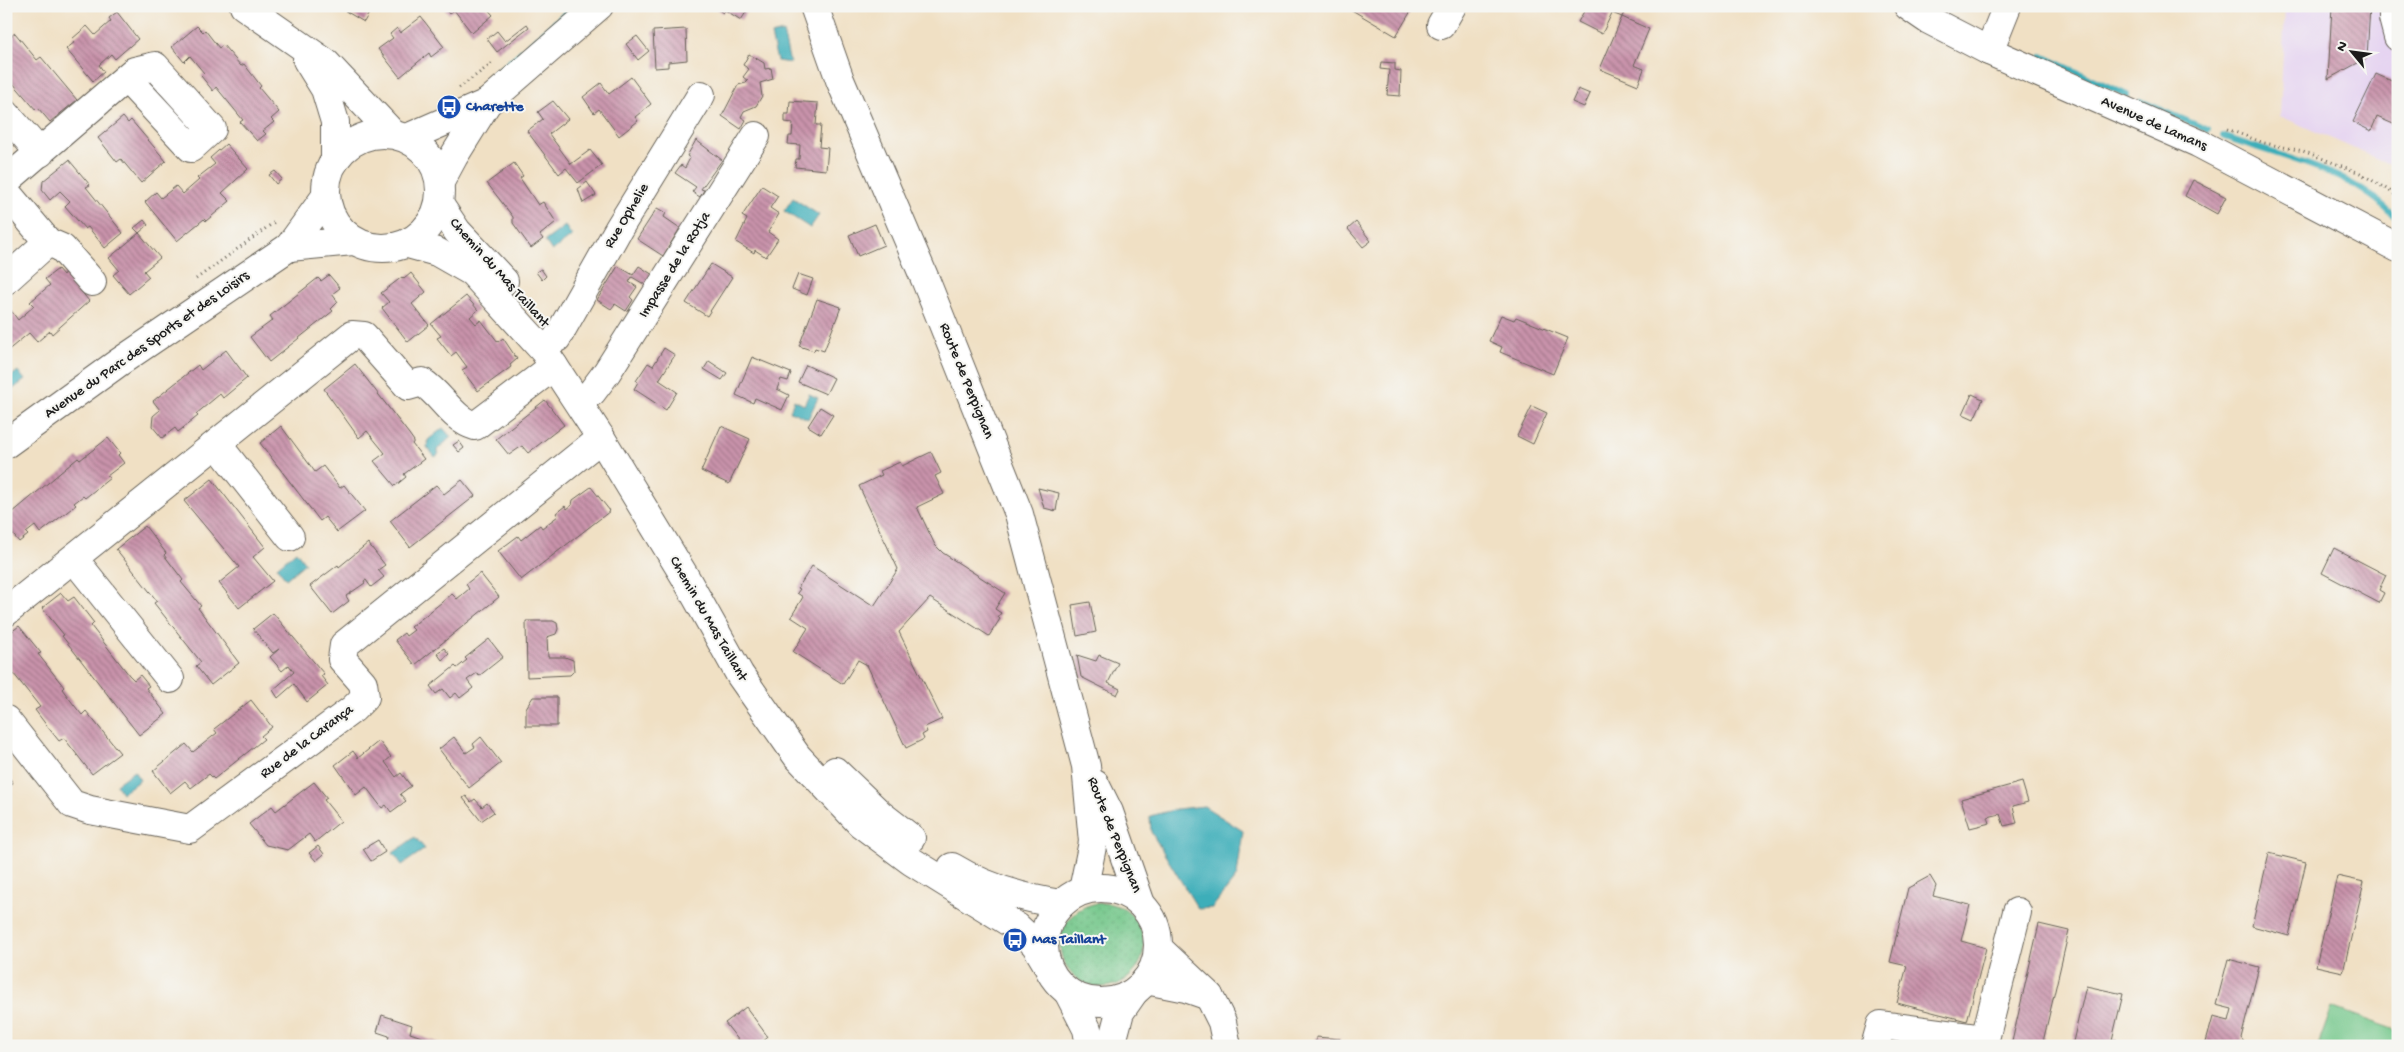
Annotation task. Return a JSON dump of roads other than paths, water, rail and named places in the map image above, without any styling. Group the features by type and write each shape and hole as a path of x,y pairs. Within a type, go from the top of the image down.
{"main road":[{"path":"244,6 326,63 400,136 422,149 434,164 440,193"},
{"path":"487,103 400,136 376,134 360,139 346,148 335,161 327,178 326,196 330,214 339,229 353,241 371,248 390,249 408,244 422,234 433,220 440,193 454,156 487,103 599,6"},
{"name":"Route de Perpignan","path":"814,6 840,80 926,279 1019,514 1086,766 1093,842 1072,897"},
{"name":"Avenue de Lamans","path":"1908,6 1927,19 1989,51 2198,143 2398,248"},
{"path":"1989,51 2007,6"},
{"path":"2393,6 2393,18 2398,37"},
{"path":"299,45 326,89 335,122 335,161"},
{"path":"6,181 126,78"},
{"name":"Rue Ophelie","path":"557,338 619,228 701,95"},
{"path":"6,114 40,153"},
{"name":"Impasse de la Rotja","path":"592,392 608,372 756,136"},
{"path":"6,192 48,242 62,248 92,282"},
{"name":"Chemin du Mas Taillant","path":"440,193 457,231 557,338 702,572 762,675 801,733 835,771 880,814 931,854 975,881 1033,900 1072,897"},
{"name":"Avenue du Parc des Sports et des Loisirs","path":"6,444 118,363 289,247 326,196"},
{"name":"Avenue du Parc des Sports et des Loisirs","path":"289,247 353,241"},
{"path":"6,280 48,242"},
{"name":"Chemin du Mas Taillant","path":"408,244 437,252 472,272 544,351 601,438 684,575 740,675 797,756 860,823 911,861 1017,927 1035,944 1047,964"},
{"path":"6,612 352,336 364,336 408,386 422,382 434,390 464,423 475,426 554,366"},
{"name":"Rue de la Carança","path":"6,720 72,804 90,810 190,829 352,709 365,697 363,683 342,659 344,645 601,438"},
{"path":"217,444 290,537"},
{"path":"74,559 170,679"},
{"name":"Route de Perpignan","path":"1086,766 1108,812 1142,904"},
{"path":"1111,1046 1120,1012 1140,986 1154,965 1158,948 1157,932 1151,917 1142,904 1129,895 1114,889 1098,888 1072,897 1051,916 1045,931 1044,948 1047,964 1055,980 1068,992 1084,1000 1101,1002 1118,999 1140,986 1186,988 1209,996"},
{"path":"1875,1046 1881,1025 1987,1042 2017,912"},
{"path":"1158,948 1209,996 1222,1022 1227,1046"},
{"path":"1068,992 1087,1029 1090,1046"}],"water":[{"path":"783,32 790,63 777,61 771,35"},
{"path":"793,198 819,215 810,228 784,211"},
{"path":"565,226 572,236 552,251 545,241"},
{"path":"18,371 25,380 6,394 6,380"},
{"path":"809,394 818,398 808,419 790,411 794,400 804,405"},
{"path":"443,428 451,437 437,450 439,454 435,457 427,447 428,440"},
{"path":"296,551 305,563 286,579 277,567"},
{"path":"134,771 140,780 122,793 116,784"},
{"path":"1204,806 1243,831 1237,876 1212,908 1198,909 1151,832 1150,816 1177,809"},
{"path":"415,837 425,849 402,865 393,853"}],"waterway":[{"path":"489,80 574,6"},
{"path":"2042,56 2127,95"},
{"path":"2141,101 2208,130"},
{"path":"2223,136 2293,159 2339,177 2380,203 2398,220"}],"place":[{"name":"Charette","path":"449,107"},
{"name":"Mas Taillant","path":"1015,940"}]}
